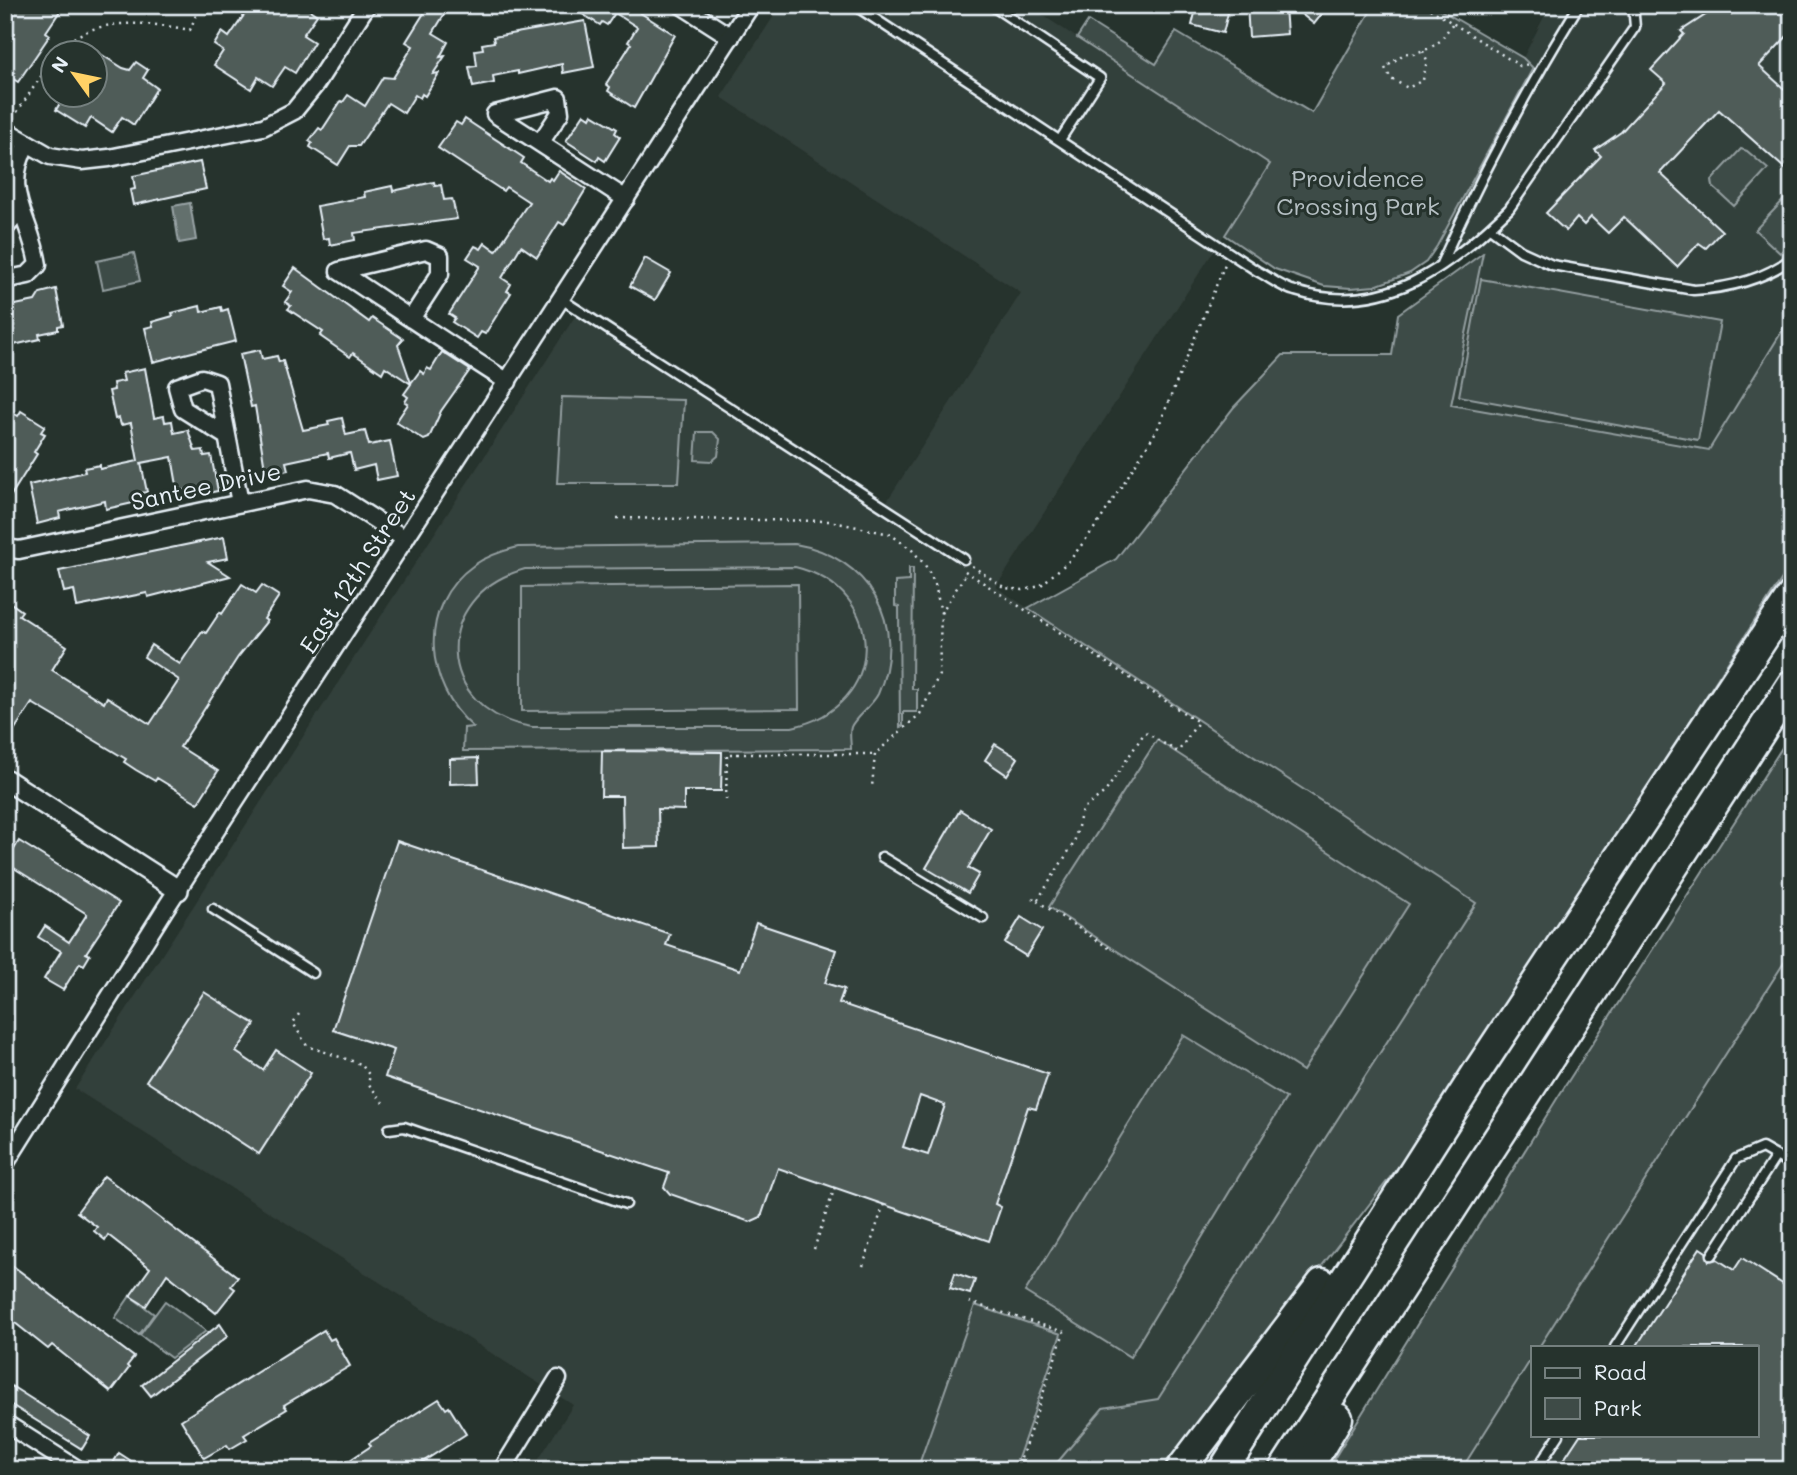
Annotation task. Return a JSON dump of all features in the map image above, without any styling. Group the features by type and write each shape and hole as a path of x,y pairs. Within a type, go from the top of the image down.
{"highway":[{"path":"1223,1470 1479,1069 1792,595"},
{"path":"1283,1470 1792,684"},
{"path":"1307,1470 1602,975"},
{"path":"1180,1470 1342,1257 1479,1069"}],"street":[{"path":"8,125 27,143 50,156 82,161 263,127 294,111 316,84 367,5"},
{"path":"681,5 731,37"},
{"name":"East 12th Street","path":"5,1164 178,890 751,5"},
{"path":"5,275 9,279 28,275 38,265 34,240 18,213 12,177 16,160 27,143"},
{"path":"540,143 626,199"},
{"path":"5,228 18,213"},
{"path":"411,319 440,274 440,256 426,250 339,271 411,319 508,382"},
{"path":"226,436 240,503"},
{"name":"Santee Drive","path":"5,548 19,550 308,489 335,494 405,539"},
{"path":"5,779 178,890"},
{"path":"502,1470 558,1379"},
{"path":"5,1423 79,1470"}],"lane":[{"path":"854,5 1230,253 1293,291 1335,299 1374,297 1410,286 1440,267 1490,228 1509,209 1635,27 1633,5"},
{"path":"991,5 1100,78 1060,140"},
{"path":"1440,267 1465,210 1548,55 1579,5"},
{"path":"1490,228 1521,251 1552,265 1695,290 1717,289 1774,272 1792,258"},
{"path":"561,299 960,563"},
{"path":"882,857 983,918"},
{"path":"213,909 313,974"},
{"path":"389,1129 404,1127 626,1204"},
{"path":"1616,1346 1736,1159 1762,1149 1792,1165"},
{"path":"1712,1255 1776,1156"},
{"path":"1536,1470 1558,1436"}],"path":[{"path":"76,38 110,24 166,25 190,30 200,5"},
{"path":"1424,5 1520,66 1534,63"},
{"path":"1423,51 1427,69 1423,80 1408,88 1391,79 1385,68 1398,56 1423,51 1440,40 1453,23"},
{"path":"8,125 38,81"},
{"path":"960,563 1005,588 1023,590 1040,586 1070,560 1099,522 1157,430 1230,253"},
{"path":"617,518 829,521 862,530 877,530 890,534 912,550 925,565 935,584 941,614 940,664 931,695 906,729 875,754 727,754 726,800"},
{"path":"960,563 967,572 1198,722 1178,752 1145,732 1106,792 1082,810 1074,843 1037,901"},
{"path":"941,614 967,572"},
{"path":"872,787 875,754"},
{"path":"1033,898 1109,948"},
{"path":"299,1014 293,1023 307,1046 361,1065 370,1076 368,1083 384,1104"},
{"path":"814,1249 835,1187"},
{"path":"863,1266 884,1205"},
{"path":"970,1302 1064,1332 1017,1470"}],"shaded area":[{"path":"781,5 1027,5 1270,164 996,587 1476,903 1158,1399 1103,1408 1051,1470 532,1470 573,1405 75,1089 583,304 887,501 1021,293 721,97"},
{"path":"1550,5 1792,5 1792,315 1709,450 1450,405 1483,253 1437,246 1533,68 1523,58"},
{"path":"190,203 196,240 179,243 173,206"},
{"path":"1792,950 1792,1470 1461,1470 1531,1359 1531,1436 1758,1436 1758,1346 1540,1346"}],"green space":[{"name":"Providence Crossing Park","path":"1374,5 1432,5 1523,58 1533,68 1426,262 1410,273 1375,286 1324,286 1275,269 1225,235 1270,164 1077,38 1088,21 1156,64 1176,32 1312,113"},
{"path":"1741,149 1768,169 1734,206 1713,187 1712,180"},
{"path":"1792,191 1792,241 1780,253 1755,230"},
{"path":"134,253 140,281 103,289 97,261"},
{"path":"1483,253 1451,405 1709,450 1792,315 1792,563 1428,1128 1165,1470 1051,1470 1103,1408 1158,1399 1476,903 1028,608 1116,559 1234,407 1283,355 1392,355 1398,314"},
{"path":"1481,279 1720,322 1698,440 1459,396"},
{"path":"562,397 684,400 679,483 557,483"},
{"path":"697,432 713,432 720,439 718,456 712,461 695,460"},
{"path":"795,544 821,551 843,563 862,578 876,597 885,619 888,643 886,668 878,694 851,727 851,749 463,751 464,728 473,727 457,710 445,690 437,668 434,646 436,623 443,602 455,582 479,562 518,547","holes":["795,567 826,580 848,599 861,623 865,649 860,674 846,697 823,716 792,727 532,727 500,717 476,700 461,677 456,652 459,626 472,603 494,583 525,569"]},
{"path":"909,568 913,568 912,689 917,689 917,712 903,712 903,726 900,727 899,607 895,606 895,582 909,581"},
{"path":"798,584 799,709 522,711 522,587"},
{"path":"1792,732 1792,950 1540,1346 1531,1346 1531,1359 1461,1470 1327,1470 1558,1097"},
{"path":"1157,740 1409,904 1303,1071 1049,907"},
{"path":"1183,1035 1286,1098 1130,1357 1025,1292"},
{"path":"130,1296 154,1314 139,1335 115,1318"},
{"path":"165,1301 206,1331 171,1358 140,1335"},
{"path":"975,1305 1061,1334 1014,1470 917,1470"}],"building":[{"path":"5,5 64,5 46,32 50,35 48,38 38,38 38,53 18,82 5,74"},
{"path":"251,5 302,5 317,15 303,35 314,42 295,73 285,67 272,86 258,77 251,89 214,65 223,51 214,45 222,32 229,37"},
{"path":"429,5 450,5 433,33 448,42 440,57 445,56 433,74 439,73 425,96 422,94 420,98 415,95 404,113 388,103 359,146 350,146 338,165 310,147 312,143 309,141 319,128 322,130 348,95 365,106 383,77 393,78 413,46 406,42"},
{"path":"568,5 628,5 675,35 634,108 608,91 610,87 606,84 631,44 628,42 637,27 615,13 607,25 602,22 600,25"},
{"path":"1197,5 1230,5 1223,33 1192,25"},
{"path":"1247,5 1285,7 1287,34 1249,37"},
{"path":"1290,5 1329,5 1314,24"},
{"path":"1721,5 1731,14 1739,5 1792,5 1792,31 1759,66 1792,96 1792,175 1719,110 1660,173 1722,231 1706,248 1699,243 1677,267 1624,217 1608,233 1591,217 1584,225 1577,218 1566,231 1546,213 1601,156 1595,150 1621,132 1666,83 1651,70 1684,34 1681,31"},
{"path":"585,21 594,67 563,73 562,64 518,74 518,71 493,76 494,83 473,87 469,67 477,66 475,50 483,49 482,44 494,42 493,37"},
{"path":"108,59 130,70 136,62 148,70 143,78 157,88 134,125 122,117 112,132 91,118 85,128 56,110 108,108"},
{"path":"584,114 590,118 592,114 617,129 615,133 620,137 605,161 599,157 597,161 566,141"},
{"path":"465,119 524,158 521,163 548,181 550,178 553,180 559,171 586,189 564,225 559,222 537,257 521,246 502,278 511,284 507,291 511,293 485,334 481,332 477,338 452,322 455,318 449,314 480,266 467,258 475,246 481,249 485,243 496,251 529,202 506,187 503,191 438,148 456,122 461,125"},
{"path":"200,162 206,189 133,205 130,190 135,189 133,176"},
{"path":"434,182 435,186 441,185 444,200 452,199 457,219 354,233 355,240 330,245 329,238 323,239 317,206 365,197 364,192 392,186 393,191"},
{"path":"645,258 671,273 655,300 630,286"},
{"path":"295,268 369,322 372,318 403,339 398,345 411,383 420,371 424,374 427,368 431,370 442,352 470,370 441,411 429,438 424,440 396,422 408,404 405,402 408,397 404,394 411,384 385,367 382,373 353,353 350,357 320,336 323,332 288,309 291,306 285,302 292,292 283,286"},
{"path":"56,289 63,325 58,326 58,330 39,334 40,339 5,347 5,307 35,301 40,293"},
{"path":"200,306 201,312 221,307 222,311 228,309 236,341 153,362 145,328 153,326 152,322 173,316 172,313"},
{"path":"260,350 262,359 277,356 279,362 283,361 303,430 329,425 328,421 342,418 346,435 365,431 369,445 390,441 397,476 377,480 374,465 354,470 350,453 329,458 328,453 286,462 288,470 266,475 255,406 251,407 240,354"},
{"path":"145,368 154,418 164,416 165,422 172,421 174,433 188,430 195,451 203,450 204,456 211,455 218,491 186,497 185,490 178,491 172,457 141,463 147,492 140,493 142,501 106,509 105,501 59,512 60,518 37,524 29,485 85,472 84,468 100,465 100,469 138,461 131,423 121,425 119,418 115,419 109,391 114,390 113,383 124,381 122,373"},
{"path":"21,411 45,426 41,432 45,434 34,452 37,454 5,505 5,421 11,412 18,416"},
{"path":"224,537 228,558 208,562 230,576 148,597 147,593 77,607 74,590 64,592 59,571"},
{"path":"242,584 256,593 262,585 279,596 264,619 267,621 238,657 180,747 218,771 198,803 157,778 155,781 136,770 124,762 126,759 32,703 5,744 5,599 22,611 19,615 67,646 52,670 104,703 107,697 150,724 179,680 144,657 151,645 180,664 202,631 206,633"},
{"path":"995,744 1018,758 1007,775 985,760"},
{"path":"602,751 722,752 721,791 684,791 684,810 658,809 659,847 623,848 622,796 601,796"},
{"path":"478,758 479,783 450,784 450,759"},
{"path":"960,810 991,829 968,868 979,874 968,893 926,868"},
{"path":"19,841 119,903 86,953 90,955 84,965 80,963 63,990 44,979 61,951 38,937 45,926 69,942 87,914 6,863"},
{"path":"397,841 670,934 666,945 740,970 756,923 836,950 825,983 844,989 839,1003 1048,1074 1036,1109 1028,1107 995,1204 1001,1207 989,1241 778,1168 761,1217 750,1222 670,1194 664,1187 669,1173 385,1077 394,1050 333,1030","holes":["920,1096 945,1105 928,1155 903,1147"]},
{"path":"1021,917 1042,930 1026,956 1005,943"},
{"path":"204,992 255,1024 236,1052 263,1070 276,1050 311,1073 259,1154 146,1081"},
{"path":"104,1176 238,1277 231,1286 235,1289 216,1313 167,1274 146,1306 130,1296 150,1268 108,1235 105,1240 94,1231 97,1227 77,1212"},
{"path":"1700,1248 1706,1252 1709,1261 1717,1259 1734,1270 1742,1258 1792,1290 1792,1463 1788,1470 1557,1470 1579,1436 1758,1436 1758,1346 1637,1346"},
{"path":"5,1260 134,1357 111,1392 52,1345 48,1349 5,1315"},
{"path":"955,1273 975,1280 970,1294 950,1288"},
{"path":"220,1324 228,1336 151,1396 142,1385"},
{"path":"324,1330 330,1340 334,1338 350,1366 284,1405 287,1409 244,1435 247,1439 230,1449 227,1445 204,1458 181,1420"},
{"path":"5,1382 90,1436 82,1449 5,1401"},
{"path":"439,1399 446,1409 449,1407 466,1434 410,1470 335,1470 371,1446 369,1443"},
{"path":"119,1453 145,1470 109,1470"}]}
